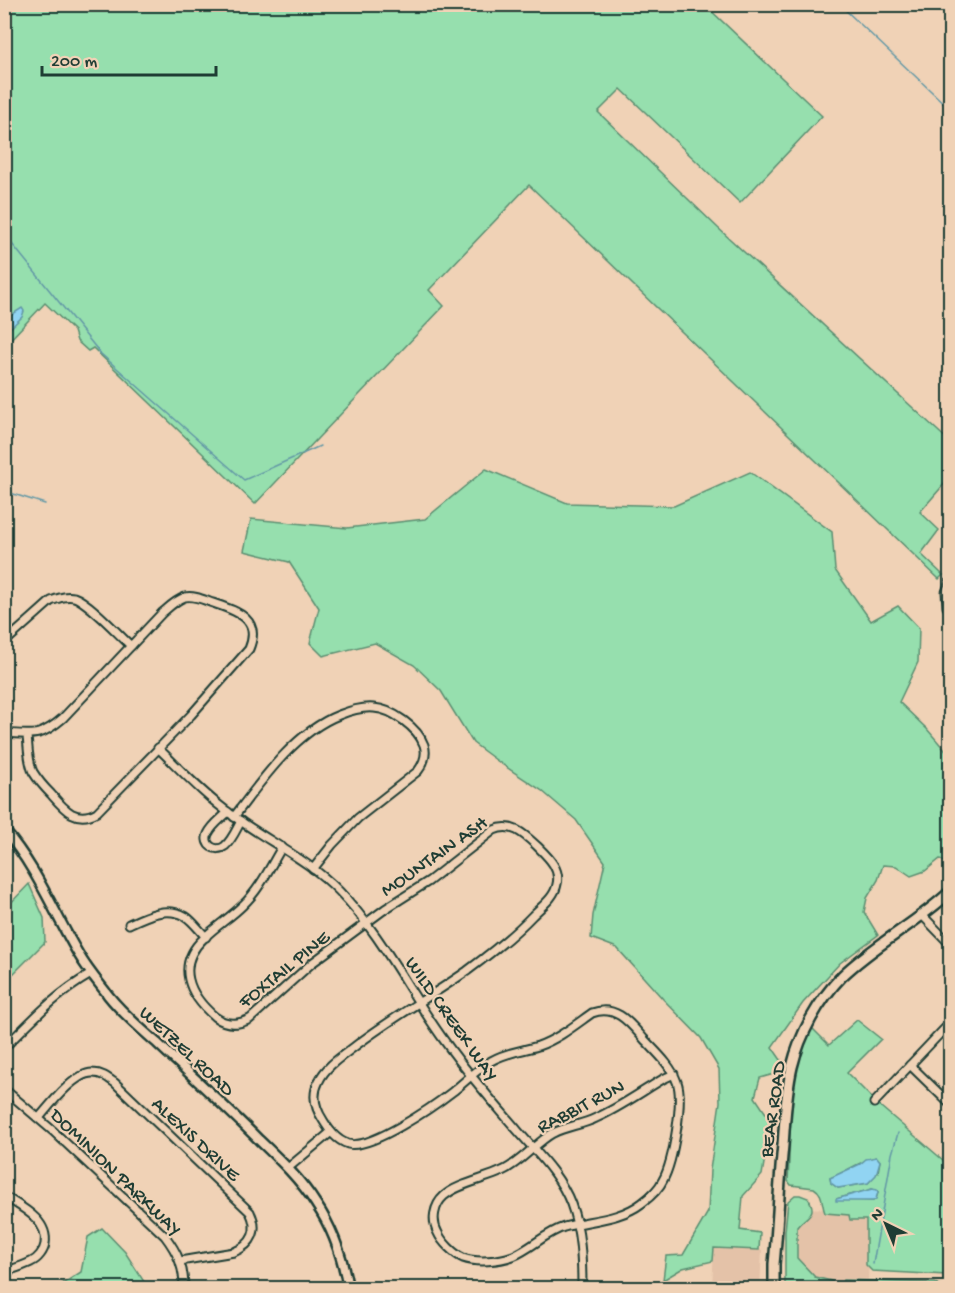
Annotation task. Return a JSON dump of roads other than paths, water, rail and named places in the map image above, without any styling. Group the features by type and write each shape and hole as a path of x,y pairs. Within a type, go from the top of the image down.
{"main road":[{"name":"BEAR ROAD","path":"774,1288 787,1097 792,1067 800,1042 814,1011 840,978 951,892"}],"street":[{"path":"947,607 946,592 951,582"},
{"path":"4,643 51,601 68,596 85,603 131,646"},
{"path":"4,733 27,735 43,732 53,727 174,603 188,597 198,598 236,611 242,614 249,623 252,641 249,649 221,682 92,815 74,815 65,810 42,784 29,760 27,735"},
{"path":"234,817 230,841 218,850 208,845 207,836 213,827 234,817 284,755 322,723 361,709 375,708 398,716 420,737 425,754 423,764 418,771 358,818 332,844 313,869"},
{"name":"WILD CREEK WAY","path":"158,748 234,817 313,869 338,890 367,922 445,1042 561,1185 571,1204 577,1225 582,1257 582,1288"},
{"name":"MOUNTAIN ASH","path":"367,922 429,881 484,836 500,827 522,832 556,868 557,886 551,897 521,928 467,971 419,1002"},
{"name":"WETZEL ROAD","path":"4,830 28,860 80,957 110,998 288,1168 305,1187 318,1205 332,1233 348,1288"},
{"name":"FOXTAIL PINE","path":"282,847 257,890 244,905 206,937 191,956 188,980 196,998 206,1009 219,1020 232,1024 244,1022 312,963 367,922"},
{"path":"129,924 162,912 173,912 184,916 206,937"},
{"path":"922,915 951,944"},
{"path":"4,1048 41,1010 60,994 91,974"},
{"path":"419,1002 372,1033 331,1064 322,1074 315,1095 316,1107 334,1136 349,1144 364,1143 382,1136 439,1102 487,1063 501,1055 538,1046 563,1034 598,1011 611,1010 619,1013 674,1074"},
{"path":"874,1103 951,1023"},
{"path":"910,1065 951,1104"},
{"name":"ALEXIS DRIVE","path":"39,1119 76,1079 86,1074 104,1075 250,1212 254,1220 254,1232 250,1241 242,1249 180,1261"},
{"name":"RABBIT RUN","path":"674,1074 680,1097 673,1153 663,1180 652,1194 619,1215 565,1227 549,1233 512,1256 481,1260 458,1255 439,1236 435,1227 436,1205 450,1191 501,1172 533,1148 563,1128 598,1118 674,1074"},
{"name":"DOMINION PARKWAY","path":"4,1089 165,1236 174,1247 180,1261 184,1288"},
{"path":"288,1168 331,1132"},
{"path":"4,1196 41,1223 45,1230 46,1240 40,1255 33,1262 4,1272"}],"water":[{"path":"22,308 24,311 22,317 5,333 5,319"},
{"path":"877,1157 880,1161 876,1175 868,1183 838,1188 831,1183 830,1178 866,1159"},
{"path":"872,1189 878,1192 873,1201 836,1201 836,1199"}],"waterway":[{"path":"839,4 950,109"},
{"path":"4,234 101,354 244,480 320,446"},
{"path":"4,491 45,504"},
{"path":"873,1264 892,1154 898,1133"},
{"path":"869,1288 871,1284"}]}
